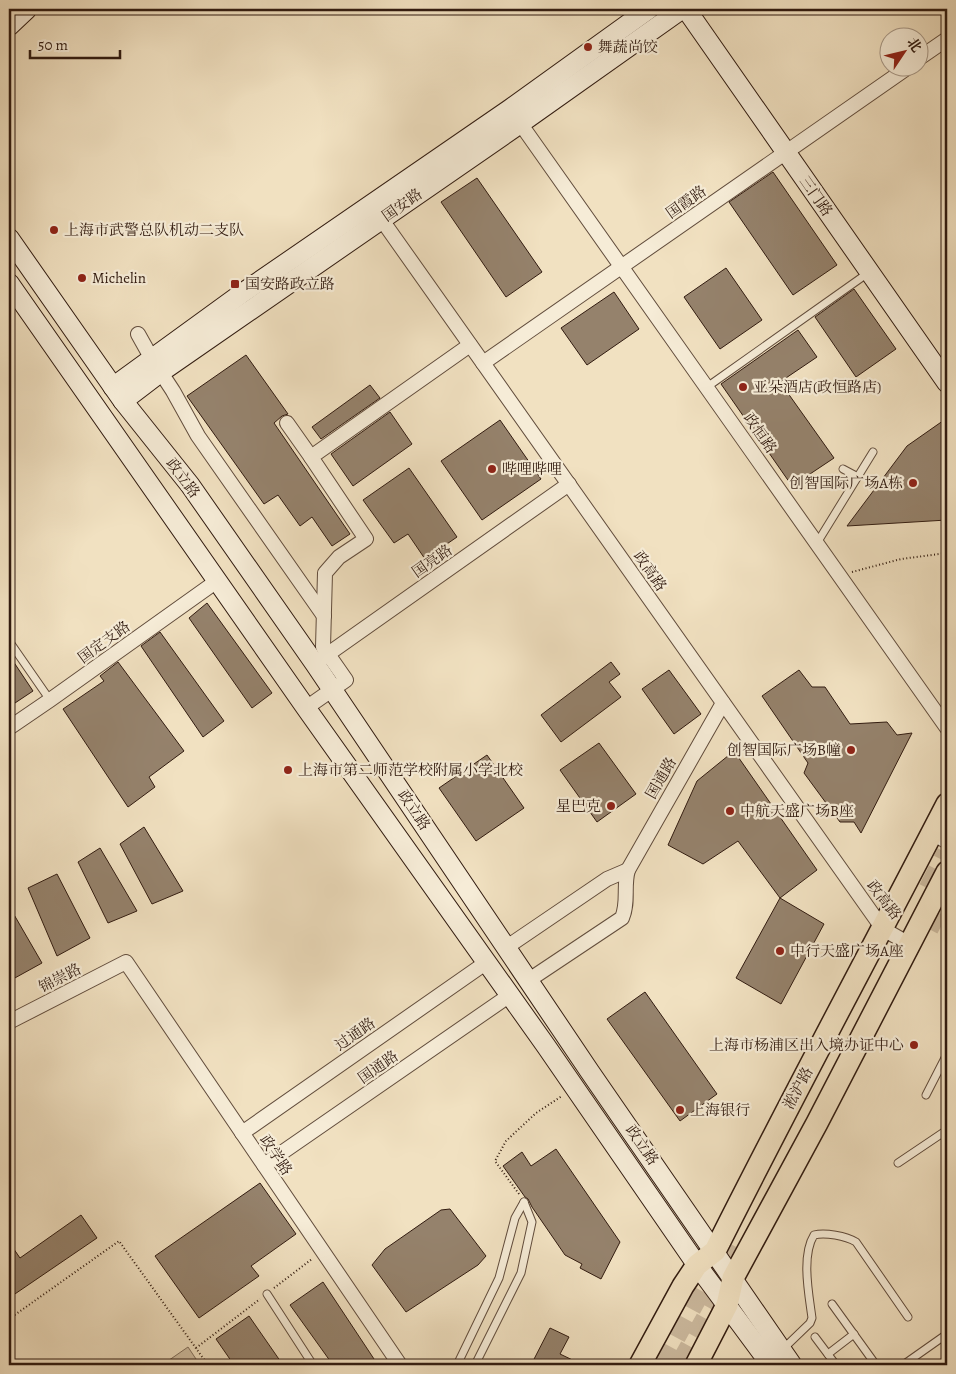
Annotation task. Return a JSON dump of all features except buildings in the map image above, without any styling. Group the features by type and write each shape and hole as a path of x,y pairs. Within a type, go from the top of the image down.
{"main road":[{"path":"9,26 27,9"},
{"name":"国安路","path":"516,116 649,9"},
{"name":"国安路","path":"118,394 241,294 377,212 516,116 682,9"},
{"name":"三门路","path":"686,9 947,383"},
{"name":"政立路","path":"9,238 118,394 321,659 332,689 590,1072 787,1358"},
{"name":"政立路","path":"9,283 306,708 575,1087 697,1265 770,1365"},
{"name":"淞沪路","path":"640,1365 683,1286 697,1265 715,1251 784,1113 883,929 939,841 947,804"},
{"path":"696,1365 727,1305 733,1278 911,945 947,872"}],"street":[{"path":"928,52 947,39"},
{"name":"国霞路","path":"483,363 892,78"},
{"name":"政恒路","path":"516,116 947,728"},
{"name":"政高路","path":"377,212 883,929 911,945"},
{"path":"138,334 198,436 324,616"},
{"path":"311,458 470,345"},
{"path":"287,423 366,539 339,557 325,573 321,659"},
{"name":"国亮路","path":"321,659 569,484"},
{"name":"国定支路","path":"9,728 217,581"},
{"path":"306,708 332,689"},
{"name":"国通路","path":"529,980 622,918 626,902 625,880 628,870 723,703"},
{"path":"507,947 607,880 628,870"},
{"name":"锦崇路","path":"9,1022 126,962"},
{"name":"政学路","path":"126,962 400,1365"},
{"name":"过通路","path":"242,1133 487,962"},
{"name":"国通路","path":"264,1166 510,995"}],"lane":[{"path":"708,387 870,272"},
{"path":"817,543 873,452"},
{"path":"842,469 858,477"},
{"path":"9,641 50,700"},
{"path":"926,1095 947,1056"},
{"path":"898,1164 947,1130"},
{"path":"457,1365 500,1278 515,1218 524,1202"},
{"path":"474,1365 521,1273 532,1222 524,1202"},
{"path":"787,1358 812,1318 808,1281 808,1256 811,1240 814,1235 820,1234 850,1239 856,1242 908,1316"},
{"path":"267,1294 313,1365"},
{"path":"832,1304 876,1365"},
{"path":"828,1354 854,1334"},
{"path":"903,1365 947,1334"},
{"path":"815,1336 836,1365"}],"path":[{"path":"840,575 900,559 947,553"},
{"path":"524,1202 495,1161 506,1141 536,1112 575,1087"},
{"path":"9,1318 118,1240 208,1365"}],"shaded area":[{"path":"188,1347 200,1365 162,1365"}],"tunnel":[{"path":"929,889 947,853"},
{"path":"929,929 947,895"},
{"path":"660,1365 727,1242"},
{"path":"680,1365 725,1285"}],"place":[{"name":"舞蔬尚饺","path":"588,47"},
{"name":"上海市武警总队机动二支队","path":"54,230"},
{"name":"Michelin","path":"82,278"},
{"name":"国安路政立路","path":"235,284"},
{"name":"亚朵酒店(政恒路店)","path":"743,387"},
{"name":"哔哩哔哩","path":"492,469"},
{"name":"创智国际广场A栋","path":"913,483"},
{"name":"创智国际广场B幢","path":"851,750"},
{"name":"上海市第二师范学校附属小学北校","path":"288,770"},
{"name":"星巴克","path":"611,806"},
{"name":"中航天盛广场B座","path":"730,811"},
{"name":"中行天盛广场A座","path":"780,951"},
{"name":"上海市杨浦区出入境办证中心","path":"914,1045"},
{"name":"上海银行","path":"680,1110"}]}
